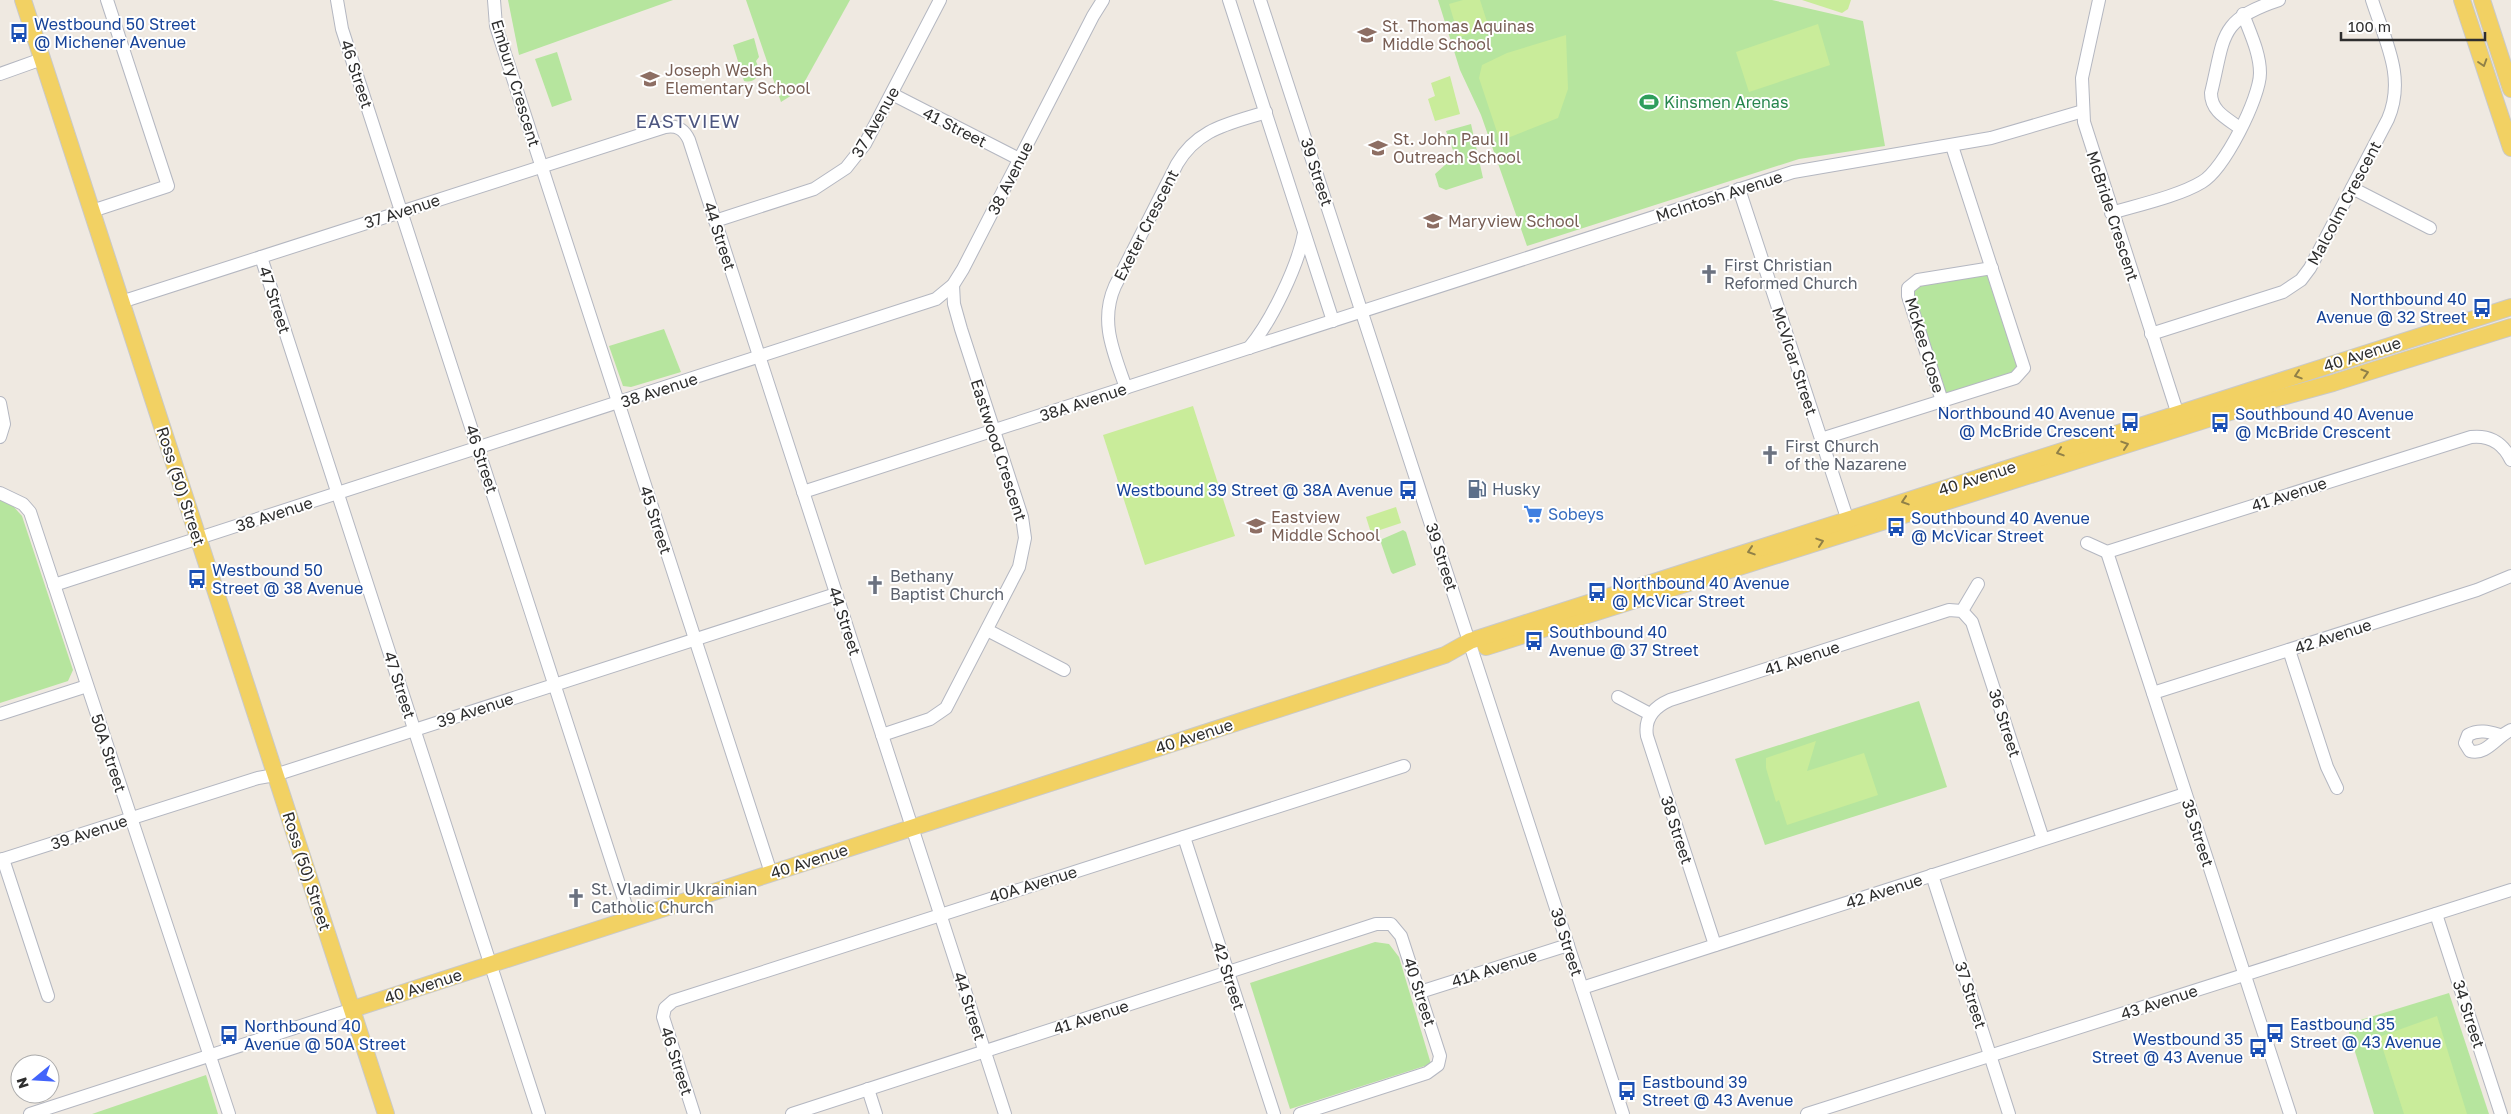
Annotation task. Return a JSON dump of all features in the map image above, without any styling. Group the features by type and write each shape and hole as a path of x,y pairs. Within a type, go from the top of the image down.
{"main road":[{"name":"Ross (50) Street","path":"23,0 386,1114"},
{"path":"2462,0 2511,148"},
{"path":"2482,0 2511,89"},
{"name":"40 Avenue","path":"353,1009 1471,646 2180,421 2511,307"},
{"name":"40 Avenue","path":"2180,421 2511,327"},
{"path":"2488,335 2511,332"}],"street":[{"path":"92,211 168,186 107,0"},
{"name":"46 Street","path":"338,0 342,29 630,918"},
{"name":"Embury Crescent","path":"494,0 496,26 542,166"},
{"name":"37 Avenue","path":"715,221 807,191 838,175 860,153 940,0"},
{"name":"38 Avenue","path":"54,585 759,358 924,304 942,295 953,285 964,269 1092,16 1103,0"},
{"name":"39 Street","path":"1229,0 1333,321"},
{"name":"39 Street","path":"1260,0 1623,1114"},
{"name":"McBride Crescent","path":"2099,0 2082,78 2083,112 2088,140 2180,421"},
{"path":"2240,128 2218,113 2211,96 2226,33 2232,24 2243,14 2279,0"},
{"name":"Malcolm Crescent","path":"2151,334 2277,294 2294,285 2306,274 2314,262 2388,119 2396,93 2394,66 2372,0"},
{"path":"2112,213 2188,188 2208,178 2221,164 2254,100 2260,76 2258,57 2243,14"},
{"path":"0,74 42,59"},
{"name":"41 Street","path":"892,94 1019,160"},
{"name":"Exeter Crescent","path":"1126,388 1107,325 1111,297 1120,277 1187,148 1207,132 1266,112"},
{"name":"McIntosh Avenue","path":"1362,312 1807,168 1952,146 2006,135 2083,112"},
{"name":"37 Avenue","path":"121,302 665,127 678,126 682,130"},
{"name":"44 Street","path":"682,130 689,140 1005,1114"},
{"name":"McKee Close","path":"1821,439 2015,378 2024,368 1952,146"},
{"name":"45 Street","path":"542,166 771,873"},
{"path":"2352,188 2430,228"},
{"name":"McVicar Street","path":"1739,189 1849,526"},
{"path":"1248,348 1265,324 1297,261 1304,230"},
{"name":"47 Street","path":"261,257 539,1114"},
{"name":"McKee Close","path":"1942,401 1908,288 1918,280 1992,268"},
{"name":"Eastwood Crescent","path":"882,735 930,719 942,712 1019,567 1025,538 1022,517 961,329 954,304 953,285"},
{"name":"38A Avenue","path":"803,492 1362,312"},
{"path":"0,403 4,424 0,437"},
{"name":"41 Avenue","path":"2107,552 2466,438 2483,437 2493,440 2503,447 2511,460"},
{"name":"50A Street","path":"0,493 18,500 30,512 229,1114"},
{"path":"2087,543 2107,552"},
{"name":"35 Street","path":"2107,552 2290,1114"},
{"name":"42 Avenue","path":"2153,693 2478,590 2511,576"},
{"path":"1962,611 1978,584"},
{"name":"39 Avenue","path":"2,860 258,778 275,775 836,594"},
{"name":"41 Avenue","path":"1650,714 1660,705 1670,700 1948,610 1962,611"},
{"name":"36 Street","path":"1962,611 1972,622 2043,839"},
{"path":"987,630 1064,670"},
{"path":"2289,650 2327,767 2336,788"},
{"path":"0,714 87,686"},
{"path":"1618,697 1650,714"},
{"name":"38 Street","path":"1650,714 1646,723 1647,736 1715,945"},
{"name":"40A Avenue","path":"665,1008 678,999 1404,766"},
{"name":"42 Avenue","path":"1582,988 2185,794"},
{"name":"42 Street","path":"1184,838 1274,1114"},
{"path":"2,860 48,996"},
{"name":"37 Street","path":"1932,875 2009,1114"},
{"name":"43 Avenue","path":"1807,1114 2511,890"},
{"name":"34 Street","path":"2436,914 2501,1114"},
{"name":"41 Avenue","path":"792,1114 1376,924 1390,924"},
{"name":"40 Street","path":"1300,1114 1428,1073 1438,1065 1440,1056 1401,936 1390,924"},
{"name":"41A Avenue","path":"1420,992 1568,945"},
{"name":"46 Street","path":"665,1008 663,1017 694,1114"},
{"name":"40 Avenue","path":"30,1114 70,1108 209,1056 353,1009"},
{"path":"868,1089 876,1114"}],"green space":[{"path":"508,0 673,0 519,55"},
{"path":"746,0 850,0 800,90 781,102"},
{"path":"1438,0 1772,0 1863,21 1885,146 1799,159 1527,246 1481,115 1460,70"},
{"path":"1463,0 1480,0 1489,28 1459,37 1449,4"},
{"path":"1802,0 1851,0 1848,9 1842,13"},
{"path":"1818,24 1830,65 1749,92 1736,52"},
{"path":"1566,35 1568,89 1558,118 1500,141 1479,78 1482,65 1507,53"},
{"path":"754,38 759,57 756,61 760,72 754,80 744,81 733,45"},
{"path":"557,52 572,100 552,107 535,59"},
{"path":"1450,76 1460,114 1435,121 1428,99 1435,96 1431,83"},
{"path":"1471,124 1483,178 1446,190 1439,187 1435,174 1455,156 1446,131"},
{"path":"1992,268 2024,368 1942,401 1910,285"},
{"path":"664,329 681,372 631,387 623,386 609,346"},
{"path":"1193,406 1235,536 1145,565 1103,435"},
{"path":"0,500 13,506 22,516 73,670 68,681 0,703"},
{"path":"1396,507 1401,523 1371,533 1366,517"},
{"path":"1403,530 1406,532 1416,565 1393,574 1380,540"},
{"path":"1919,701 1947,787 1765,845 1735,759"},
{"path":"1816,741 1807,771 1864,753 1878,795 1787,825 1779,800 1776,802 1766,768 1766,758"},
{"path":"1375,942 1389,944 1399,957 1431,1064 1290,1109 1250,983"},
{"path":"2449,993 2489,1114 2374,1114 2349,1032 2354,1022"},
{"path":"2437,1016 2467,1114 2404,1114 2379,1037"},
{"path":"206,1075 218,1114 92,1114"}],"place":[{"name":"Westbound 50 Street @ Michener Avenue","path":"19,33"},
{"name":"St. Thomas Aquinas Middle School","path":"1367,35"},
{"name":"Joseph Welsh Elementary School","path":"650,79"},
{"name":"Kinsmen Arenas","path":"1649,102"},
{"name":"St. John Paul II Outreach School","path":"1378,148"},
{"name":"Maryview School","path":"1433,221"},
{"name":"First Christian Reformed Church","path":"1709,274"},
{"name":"Northbound 40 Avenue @ 32 Street","path":"2482,308"},
{"name":"Northbound 40 Avenue @ McBride Crescent","path":"2130,422"},
{"name":"Southbound 40 Avenue @ McBride Crescent","path":"2220,423"},
{"name":"First Church of the Nazarene","path":"1770,455"},
{"name":"Husky","path":"1477,489"},
{"name":"Westbound 39 Street @ 38A Avenue","path":"1408,490"},
{"name":"Sobeys","path":"1533,514"},
{"name":"Eastview Middle School","path":"1256,526"},
{"name":"Southbound 40 Avenue @ McVicar Street","path":"1896,527"},
{"name":"Westbound 50 Street @ 38 Avenue","path":"197,579"},
{"name":"Bethany Baptist Church","path":"875,585"},
{"name":"Northbound 40 Avenue @ McVicar Street","path":"1597,592"},
{"name":"Southbound 40 Avenue @ 37 Street","path":"1534,641"},
{"name":"St. Vladimir Ukrainian Catholic Church","path":"576,898"},
{"name":"Eastbound 35 Street @ 43 Avenue","path":"2275,1033"},
{"name":"Northbound 40 Avenue @ 50A Street","path":"229,1035"},
{"name":"Westbound 35 Street @ 43 Avenue","path":"2258,1048"},
{"name":"Eastbound 39 Street @ 43 Avenue","path":"1627,1091"}],"district":[{"name":"EASTVIEW","path":"688,121"}]}
